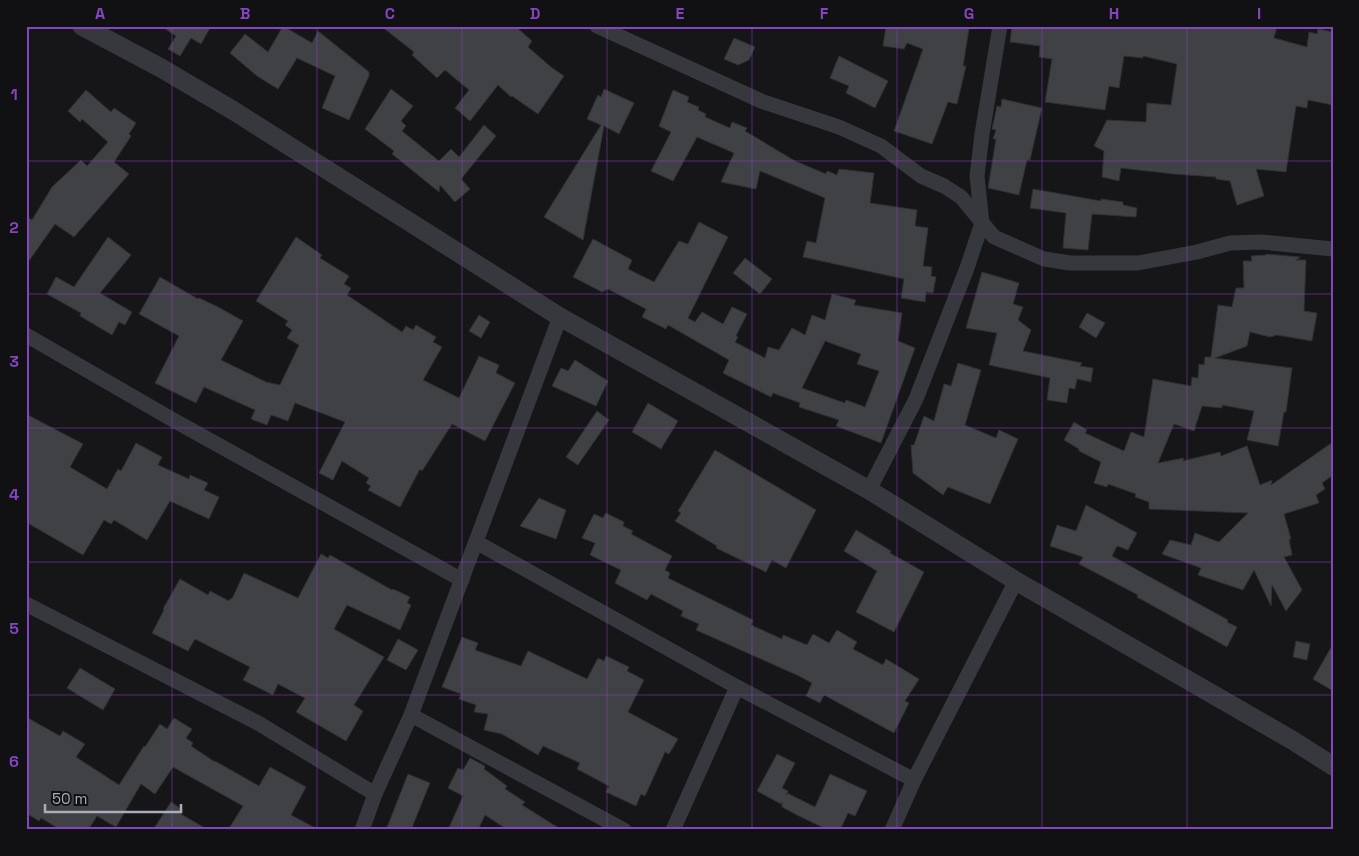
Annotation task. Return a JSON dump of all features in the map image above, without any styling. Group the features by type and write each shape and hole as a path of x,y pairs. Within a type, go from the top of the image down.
{"street":[{"path":"82,26 161,68 234,111 560,317 869,490 1016,581 1292,740 1333,766"},
{"path":"597,26 761,101 839,127 881,146 921,176 961,196 994,237 1044,260 1070,263 1138,263 1197,252 1230,243 1260,242 1333,249"},
{"path":"869,490 916,399 967,268 982,223 977,176 1000,26"},
{"path":"362,830 375,794 411,715 560,317"},
{"path":"26,335 175,421 462,580"},
{"path":"476,542 737,687 914,780"},
{"path":"892,830 914,780 1016,581"},
{"path":"26,604 258,723 375,794"},
{"path":"673,830 737,687"},
{"path":"411,715 624,830"}],"building":[{"path":"161,26 211,26 201,44 191,38 180,56 168,49 176,36"},
{"path":"283,26 312,43 318,31 369,72 369,76 349,120 322,108 335,76 297,58 278,89 257,76 230,53 245,34 268,52"},
{"path":"381,26 515,26 532,41 528,47 564,76 538,114 511,97 498,85 470,121 455,108 469,90 445,70 437,78 412,55 414,52"},
{"path":"886,26 966,26 969,29 963,66 966,66 957,104 948,102 932,144 894,131 923,49 907,43 904,49 883,46"},
{"path":"1012,26 1277,26 1274,38 1307,47 1309,32 1317,34 1318,29 1333,32 1333,105 1308,100 1307,108 1296,106 1286,172 1256,169 1264,196 1237,205 1230,181 1216,179 1216,177 1121,168 1119,181 1102,177 1104,151 1094,146 1107,120 1146,122 1147,103 1171,105 1177,64 1143,56 1143,58 1124,56 1119,88 1109,86 1105,110 1045,102 1052,59 1039,57 1040,46 1010,42"},
{"path":"734,38 755,47 749,60 738,65 724,59"},
{"path":"839,56 888,81 875,108 846,93 849,86 830,78"},
{"path":"391,89 413,106 401,121 406,126 402,131 439,161 451,149 459,157 484,125 496,136 461,179 470,189 455,202 440,185 439,192 392,154 394,151 365,129"},
{"path":"604,89 634,103 619,134 604,126 583,240 544,217 601,125 587,119 598,95 601,97"},
{"path":"86,90 111,112 114,108 136,123 129,134 131,136 114,162 129,174 74,237 55,224 26,265 26,216 32,220 52,187 81,160 87,166 108,142 82,119 80,122 68,111"},
{"path":"673,90 689,97 687,102 699,107 698,110 706,114 705,117 730,128 732,122 747,128 745,131 795,161 826,174 827,171 837,175 839,169 874,173 870,203 917,210 915,226 928,228 923,266 932,267 931,276 936,277 933,293 926,292 925,302 901,298 904,279 803,257 807,241 816,243 825,198 760,171 756,189 721,182 734,153 697,137 673,181 651,171 671,132 659,126"},
{"path":"1002,99 1042,108 1030,160 1027,160 1019,195 988,188 996,139 993,139 996,130 992,129 997,106 1001,107"},
{"path":"1033,189 1101,201 1101,199 1123,202 1123,205 1137,208 1136,217 1092,214 1088,250 1063,248 1066,213 1030,208"},
{"path":"699,222 728,237 688,318 695,322 702,312 723,324 732,307 747,314 735,342 765,358 768,347 779,350 792,328 805,335 812,315 825,320 832,294 856,300 854,305 902,313 898,341 915,348 881,443 836,426 839,420 799,407 800,403 773,393 771,397 723,373 729,360 668,325 666,329 642,317 646,309 608,289 602,292 573,277 593,239 632,260 628,269 654,282 679,241 688,244","holes":["825,341 861,354 857,364 879,371 865,407 846,400 845,403 802,388"]},
{"path":"108,237 131,255 100,293 132,312 125,325 119,322 112,335 80,316 81,313 47,294 56,277 74,287"},
{"path":"296,237 322,255 320,258 349,276 344,284 351,288 347,295 402,332 406,326 413,330 416,325 436,337 433,342 442,347 423,380 459,398 479,356 499,365 496,373 515,383 485,441 452,424 422,471 420,469 400,507 368,490 371,486 366,483 369,478 342,461 333,480 319,473 345,422 295,403 288,421 271,415 267,425 251,419 255,410 204,387 196,403 155,383 179,336 139,314 160,277 198,299 218,307 243,321 221,360 266,382 280,385 299,345 287,338 292,330 285,325 288,321 256,301"},
{"path":"1266,254 1300,257 1296,260 1306,260 1304,311 1317,313 1312,341 1277,335 1270,337 1250,332 1247,346 1215,358 1292,368 1286,412 1284,412 1278,446 1247,440 1254,411 1222,405 1222,408 1202,406 1194,431 1174,424 1158,463 1184,458 1183,461 1220,452 1221,456 1247,446 1260,485 1272,480 1271,485 1333,442 1333,475 1322,483 1325,489 1316,495 1319,503 1284,514 1291,539 1289,539 1292,555 1284,557 1302,590 1286,611 1272,585 1271,606 1254,570 1243,590 1198,575 1201,568 1162,554 1170,540 1191,545 1195,533 1219,542 1248,513 1149,509 1149,502 1135,497 1136,494 1108,484 1107,487 1094,483 1101,462 1079,451 1079,449 1064,440 1074,422 1087,430 1085,433 1124,451 1131,432 1144,437 1153,379 1191,386 1192,377 1198,378 1199,364 1204,365 1205,357 1211,357 1218,305 1232,307 1236,288 1244,288 1243,261 1252,261 1251,256"},
{"path":"745,258 772,279 760,294 733,273"},
{"path":"982,272 1019,283 1013,304 1023,307 1018,320 1031,330 1023,351 1082,363 1080,366 1093,368 1091,382 1077,379 1075,389 1069,388 1067,403 1047,400 1050,378 989,365 997,333 966,328"},
{"path":"1087,313 1105,323 1096,338 1079,327"},
{"path":"479,315 490,322 481,338 469,331"},
{"path":"575,360 608,381 596,406 552,386 561,368 568,371"},
{"path":"958,363 981,370 965,425 996,438 999,430 1018,439 990,504 948,487 943,495 913,473 911,445 914,445 924,416 934,421 944,384 951,386"},
{"path":"648,403 678,421 661,449 632,432"},
{"path":"597,411 609,420 578,465 566,457"},
{"path":"26,414 83,444 70,467 107,489 118,469 121,471 136,443 162,457 158,465 189,479 190,475 208,483 204,490 219,497 209,519 170,501 147,540 114,520 111,524 104,520 83,555 26,522"},
{"path":"715,450 816,510 786,568 772,560 766,572 716,548 717,546 675,521 681,513 678,511"},
{"path":"539,498 566,510 556,539 520,526"},
{"path":"1086,505 1137,533 1128,550 1117,546 1112,556 1228,620 1227,622 1237,627 1227,647 1137,597 1138,595 1079,564 1083,557 1050,546 1057,525 1076,531"},
{"path":"606,513 624,522 623,526 633,531 631,534 672,556 665,570 670,573 668,578 753,620 751,625 782,639 783,635 807,645 813,634 829,643 837,630 857,642 853,649 883,665 886,659 919,679 905,701 909,703 894,733 824,695 820,703 806,696 812,683 696,630 699,624 681,616 683,611 651,594 647,600 615,583 621,570 590,555 595,543 582,538 594,514 603,518"},
{"path":"856,530 891,551 890,553 924,572 894,632 856,612 877,571 844,551"},
{"path":"321,554 328,558 330,555 392,590 410,597 407,603 411,605 400,630 347,605 334,629 384,657 354,705 363,711 346,741 296,712 305,698 278,684 273,695 243,680 250,667 195,639 188,651 152,633 180,579 208,595 210,591 229,601 232,599 244,573 298,598"},
{"path":"462,637 478,643 475,650 521,666 528,651 587,679 598,658 604,661 606,656 629,667 627,671 644,680 628,712 678,739 669,754 665,752 645,796 641,794 636,806 606,792 609,786 577,769 580,763 543,746 538,755 502,734 484,730 488,714 474,712 476,705 459,699 461,694 442,687"},
{"path":"398,639 418,650 406,670 387,660"},
{"path":"1296,641 1310,644 1307,660 1293,657"},
{"path":"1333,644 1333,691 1313,679"},
{"path":"80,668 115,689 103,710 67,688"},
{"path":"26,717 60,736 63,731 85,744 76,757 119,785 160,724 167,729 174,718 192,729 186,738 193,743 191,746 215,762 259,786 270,767 306,787 291,815 319,830 228,830 243,806 173,767 155,794 141,784 116,827 97,816 88,830 61,830 41,818 39,821 26,813"},
{"path":"777,754 795,763 782,788 788,791 787,793 815,807 830,774 867,791 855,816 848,813 840,830 828,830 782,807 782,802 781,804 757,791"},
{"path":"470,758 485,766 484,769 507,786 505,789 525,802 522,805 562,830 508,830 485,815 478,830 448,830 463,796 448,788 458,768 463,770"},
{"path":"408,774 430,783 411,830 386,830"},
{"path":"171,802 183,810 181,814 208,830 153,830"}]}
